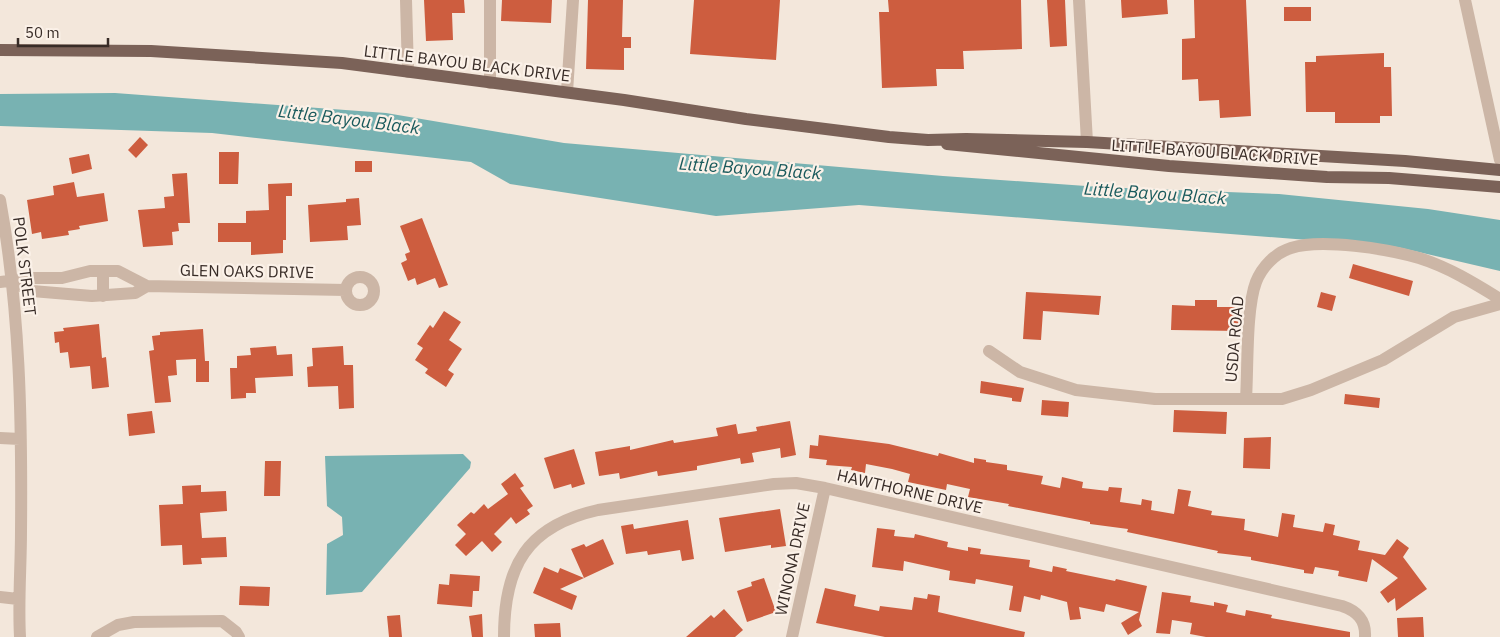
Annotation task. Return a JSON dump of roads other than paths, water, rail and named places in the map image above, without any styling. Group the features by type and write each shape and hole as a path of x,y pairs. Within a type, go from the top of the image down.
{"main road":[{"name":"LITTLE BAYOU BLACK DRIVE","path":"0,50 152,51 342,63 567,92 755,120 928,140 960,147 1170,166 1327,177 1389,178 1500,187"},
{"name":"LITTLE BAYOU BLACK DRIVE","path":"928,140 966,138 1087,142 1405,160 1500,170"}],"street":[{"path":"406,0 408,72"},
{"path":"490,0 490,83"},
{"path":"567,92 573,0"},
{"path":"1079,0 1087,142"},
{"path":"1465,0 1497,133 1500,160"},
{"name":"POLK STREET","path":"0,200 6,282 18,348 21,532 18,599 20,637"},
{"name":"USDA ROAD","path":"1246,399 1250,319 1256,282 1274,257 1291,248 1309,245 1377,248 1419,258 1457,273 1500,299"},
{"name":"GLEN OAKS DRIVE","path":"6,282 33,278 62,278 90,271 118,271 147,286 346,290"},
{"path":"102,271 103,296"},
{"name":"GLEN OAKS DRIVE","path":"6,282 32,292 103,296 135,292 147,286"},
{"path":"989,351 1020,372 1076,390 1155,399 1282,399 1311,390 1383,360 1454,317 1500,304"},
{"path":"0,438 20,439"},
{"name":"HAWTHORNE DRIVE","path":"504,637 505,597 514,571 534,542 567,519 598,510 774,484 796,483 1342,606 1358,615 1363,623 1365,637"},
{"name":"WINONA DRIVE","path":"792,637 825,488"},
{"path":"0,597 18,599"},
{"path":"97,637 118,625 134,622 222,621 239,637"}],"water":[{"name":"Little Bayou Black","path":"115,93 386,113 564,143 943,176 1100,187 1279,194 1428,209 1500,220 1500,271 1397,247 859,205 716,216 510,184 471,162 212,133 0,126 0,94"},
{"path":"463,454 471,462 470,468 362,592 326,595 327,544 343,535 342,517 327,506 325,456"}]}
